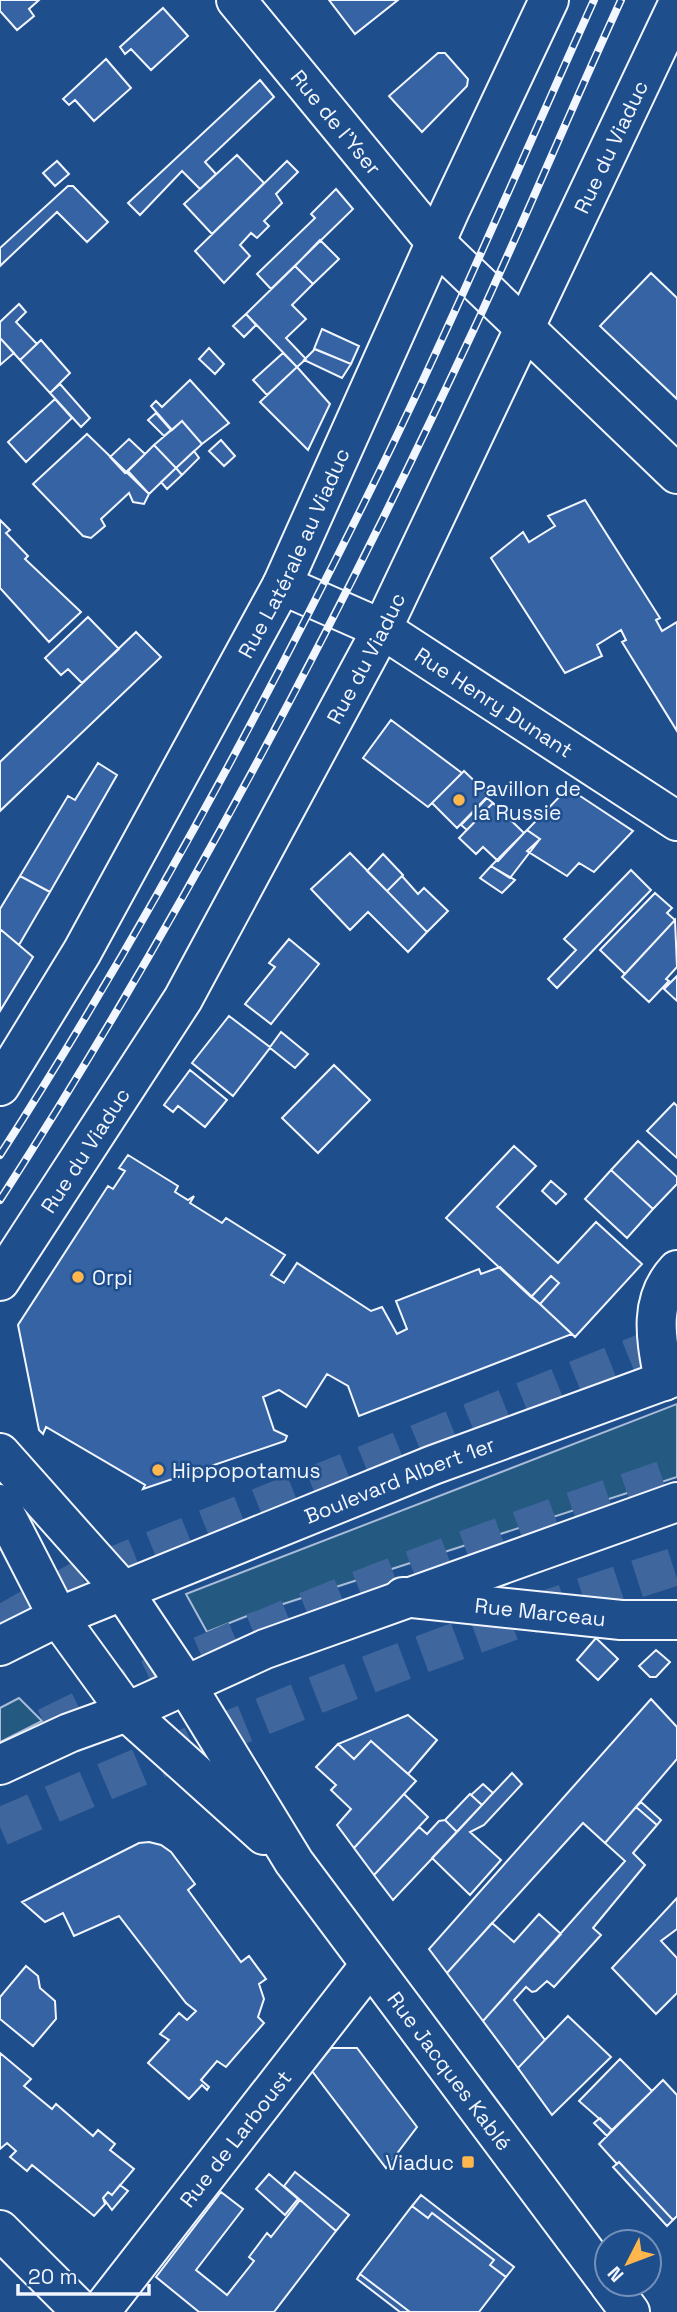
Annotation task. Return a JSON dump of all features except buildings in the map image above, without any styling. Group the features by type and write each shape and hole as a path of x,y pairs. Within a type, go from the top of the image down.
{"street":[{"name":"Rue de l'Yser","path":"236,0 436,243 677,474"},
{"name":"Rue Latérale au Viaduc","path":"0,1086 82,952 282,585 549,0"},
{"name":"Rue du Viaduc","path":"0,1281 183,999 382,628 526,330 677,6"},
{"name":"Rue Henry Dunant","path":"282,585 382,628 677,821"},
{"path":"670,1379 654,1329 667,1280 677,1270"},
{"name":"Boulevard Albert 1er","path":"58,1617 433,1465 670,1379"},
{"path":"0,1454 123,1591"},
{"path":"0,1765 69,1733 127,1712 265,1649 403,1597 677,1502"},
{"path":"0,1504 58,1617 0,1646"},
{"name":"Rue Jacques Kablé","path":"123,1591 186,1685 294,1862 593,2262"},
{"name":"Rue Marceau","path":"403,1597 621,1620 677,1620"},
{"name":"Rue Jacques Kablé","path":"58,1617 127,1712 294,1862"},
{"name":"Rue de Larboust","path":"100,2312 370,1965"},
{"path":"0,2230 82,2312"}],"shaded area":[{"path":"677,1404 677,1477 252,1614 207,1632 186,1594"},
{"path":"19,1698 42,1721 0,1742 0,1708"}],"tunnel":[{"path":"0,1625 83,1578 677,1339"},
{"path":"46,1727 201,1655 357,1590 677,1475"},
{"path":"0,1827 167,1756 420,1655 677,1566"}],"railway":[{"path":"0,1155 144,918 319,593 421,384 594,0"},
{"path":"0,1200 130,989 252,773 310,663 474,329 621,0"}],"place":[{"name":"Pavillon de la Russie","path":"459,800"},
{"name":"Orpi","path":"78,1277"},
{"name":"Hippopotamus","path":"158,1470"},
{"name":"Viaduc","path":"468,2162"}]}
